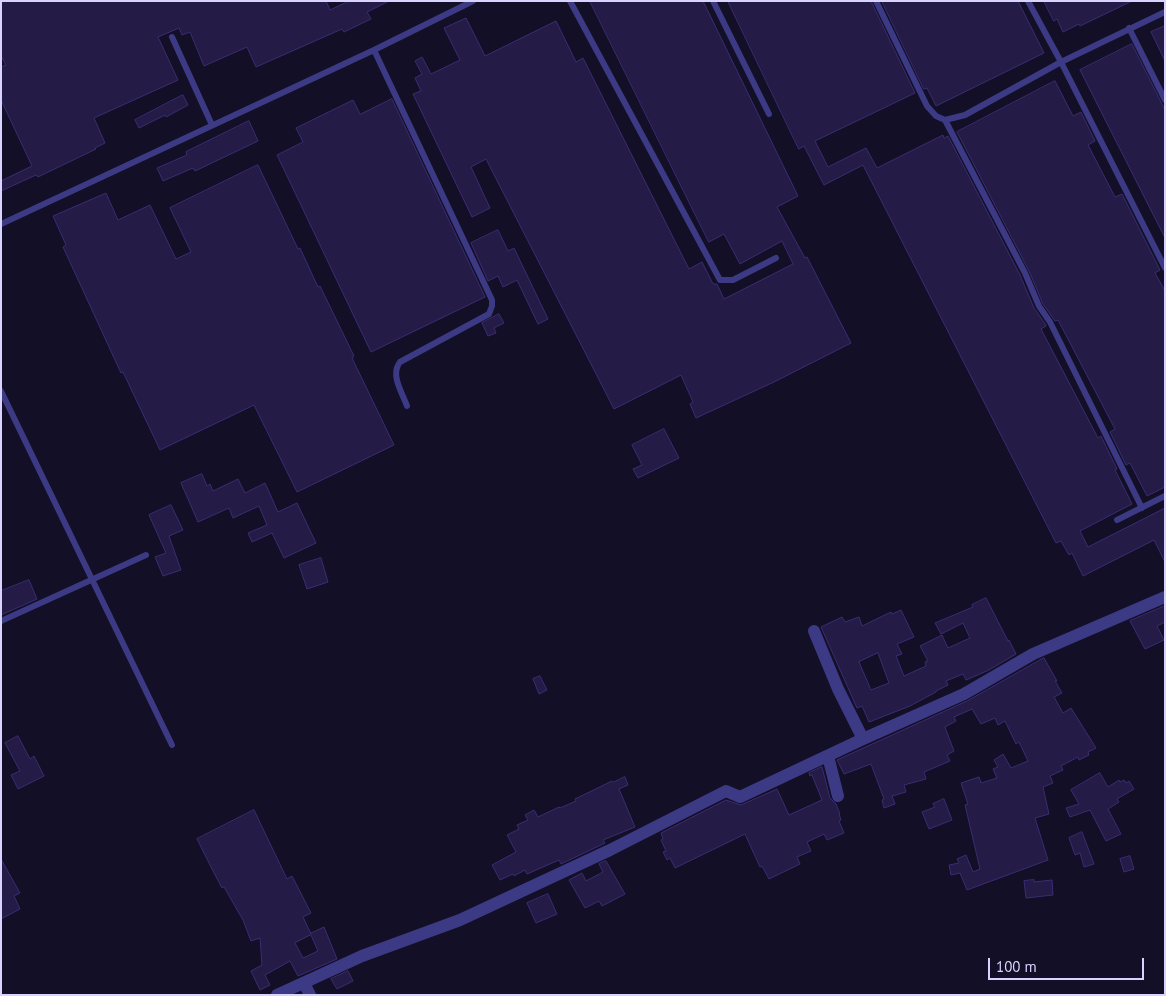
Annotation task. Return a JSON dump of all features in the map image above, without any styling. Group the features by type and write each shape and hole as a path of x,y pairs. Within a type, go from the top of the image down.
{"street":[{"path":"277,995 362,956 460,920 610,850 726,791 740,797 964,694 1033,654 1165,597"},
{"path":"814,631 838,689 863,739"},
{"path":"828,756 838,796"},
{"path":"304,983 310,995"}],"lane":[{"path":"1,224 374,50 473,1"},
{"path":"570,1 720,280 733,280 776,258"},
{"path":"713,1 769,114"},
{"path":"876,1 927,106 936,116 945,120 965,115 1061,62 1165,12"},
{"path":"1028,1 1061,62 1165,268"},
{"path":"1129,28 1165,100"},
{"path":"172,37 212,125"},
{"path":"374,50 492,300 489,314 400,362 396,368 396,375 407,406"},
{"path":"945,120 1025,274 1039,306 1050,322 1142,508"},
{"path":"1,391 172,745"},
{"path":"1117,520 1165,496"},
{"path":"1,621 146,555"}],"building":[{"path":"1,1 326,1 330,10 349,1 389,1 367,12 371,19 344,32 342,29 256,67 247,47 204,66 190,32 182,35 179,28 158,37 178,80 94,118 105,143 96,149 38,177 36,175 1,191 1,181 32,166 1,100 1,67 6,65 1,56"},
{"path":"590,1 703,1 798,196 777,207 805,258 807,257 851,343 774,382 696,418 690,404 693,402 681,375 614,409 486,159 471,167 490,208 472,217 413,94 421,91 415,78 422,74 415,61 422,57 431,74 460,60 444,28 466,18 485,56 556,21 576,62 583,58 689,269 702,262 713,284 717,284 724,299 793,264 782,241 740,264 724,234 709,242"},
{"path":"728,1 871,1 915,93 815,141 828,167 866,148 877,168 943,135 944,138 948,136 1020,275 1034,308 1046,325 1041,329 1098,438 1101,436 1132,504 1080,531 1088,547 1165,508 1165,562 1154,540 1083,576 1072,553 1069,555 1061,541 1056,543 863,165 824,185 804,146 799,149"},
{"path":"882,1 1018,1 1044,53 936,106 927,88 924,89"},
{"path":"1044,1 1132,1 1063,32 1057,19 1054,21"},
{"path":"1165,26 1165,61 1151,32"},
{"path":"1132,44 1165,110 1165,238 1080,70"},
{"path":"1055,81 1073,116 1081,112 1095,141 1088,145 1115,197 1122,194 1160,270 1155,273 1165,291 1165,487 1147,496 1130,463 1126,465 1110,432 1115,429 1058,320 1055,321 1043,304 1029,271 957,132"},
{"path":"183,95 188,105 166,117 165,115 139,128 135,120"},
{"path":"392,99 485,297 371,352 277,155 303,142 296,128 353,100 360,114"},
{"path":"249,121 258,141 195,171 193,168 163,181 157,168 187,155 186,152"},
{"path":"258,165 298,249 300,248 318,287 320,286 354,356 352,358 394,445 297,492 254,405 160,450 123,372 121,373 63,247 66,245 53,216 106,193 118,220 150,205 176,259 191,252 170,208"},
{"path":"498,230 508,251 514,248 548,319 538,324 517,280 503,287 498,276 488,281 471,243"},
{"path":"499,314 504,323 494,328 496,333 488,336 482,323"},
{"path":"664,429 679,458 638,478 633,469 642,465 632,445"},
{"path":"202,474 207,486 210,484 213,491 238,479 245,493 265,483 278,512 297,503 316,543 284,558 272,533 252,542 248,533 267,525 259,506 233,518 229,508 198,522 181,483"},
{"path":"171,505 183,530 169,536 181,570 163,576 155,557 166,553 149,515"},
{"path":"321,558 328,582 307,589 299,565"},
{"path":"29,580 37,599 1,615 1,591"},
{"path":"986,598 1016,654 989,670 966,680 963,674 946,681 948,685 910,706 869,722 862,706 857,708 821,627 842,617 845,622 859,617 862,626 891,612 892,614 901,610 914,637 897,644 902,654 896,656 904,676 926,666 925,662 928,661 920,646 942,635 948,648 970,638 963,623 941,634 935,623 973,607 972,605","holes":["878,653 889,683 871,690 859,662"]},
{"path":"1165,606 1165,622 1157,626 1164,640 1145,649 1130,621"},
{"path":"1044,658 1062,693 1054,697 1063,713 1071,708 1096,748 1088,752 1089,755 1079,760 1078,757 1061,766 1063,770 1050,776 1053,783 1043,787 1049,814 1035,818 1048,860 967,890 960,873 951,875 949,865 959,863 957,859 966,855 973,872 980,869 965,805 968,804 961,783 979,777 981,783 997,778 993,769 998,767 994,760 1003,754 1011,768 1028,761 1019,742 1016,744 1005,721 998,725 995,718 981,724 972,709 954,717 956,721 945,727 954,751 947,755 950,761 924,772 926,779 904,785 906,792 892,796 895,804 884,808 882,800 884,799 871,764 844,774 837,760 967,701"},
{"path":"540,676 547,690 539,694 533,679"},
{"path":"18,736 30,759 34,756 44,776 18,789 11,775 20,771 5,743"},
{"path":"822,767 830,798 836,804 840,814 841,820 839,821 844,833 827,840 824,834 807,842 811,851 797,857 800,864 769,879 762,866 760,867 745,834 675,868 670,858 667,860 663,852 666,851 661,840 663,839 661,833 726,800 741,805 777,789 789,815 822,800 812,775 810,776 809,773"},
{"path":"1100,773 1108,787 1119,780 1120,782 1124,780 1126,783 1129,781 1134,789 1117,799 1119,802 1108,809 1121,834 1106,841 1090,810 1070,817 1066,808 1079,804 1071,790"},
{"path":"625,777 628,785 619,789 635,827 603,840 605,843 561,864 559,860 527,874 525,870 500,880 492,865 516,852 507,835 519,829 517,825 528,820 525,815 534,810 538,817 576,801 575,799 612,781"},
{"path":"944,799 952,820 929,829 922,812 935,807 933,804"},
{"path":"254,810 287,879 292,876 311,913 303,917 311,934 324,927 337,959 298,976 290,961 265,975 270,985 260,990 251,971 262,965 260,938 251,941 243,920 224,887 222,888 197,839","holes":["311,935 318,951 303,958 295,943"]},
{"path":"1082,832 1094,864 1084,867 1080,853 1075,855 1069,838"},
{"path":"1130,856 1134,869 1124,872 1120,859"},
{"path":"1,859 20,893 14,896 20,909 1,919"},
{"path":"606,861 625,894 602,906 599,901 585,908 569,880 582,873 586,881 603,872 599,864"},
{"path":"1034,880 1034,882 1052,880 1053,895 1026,898 1024,881"},
{"path":"548,894 557,914 536,923 527,903"},
{"path":"348,971 353,981 337,989 331,979"}]}
